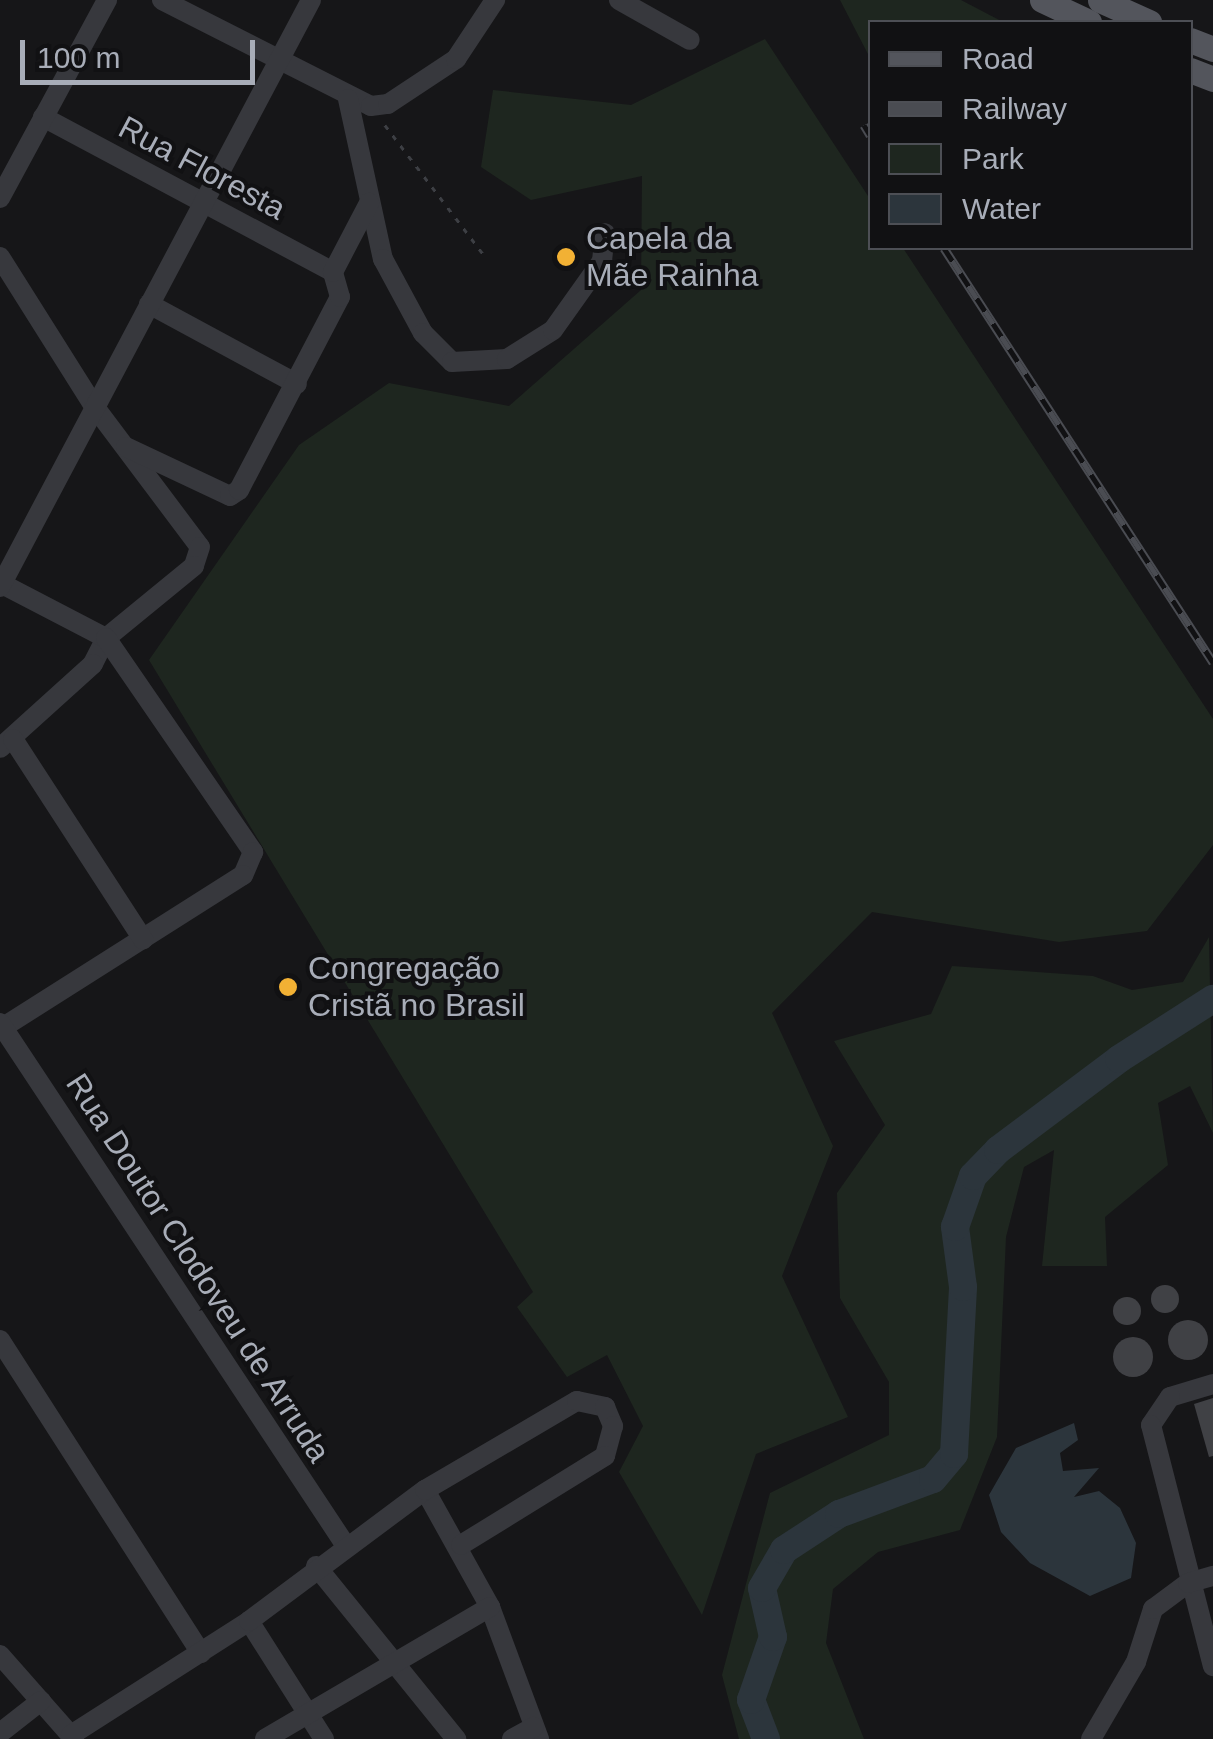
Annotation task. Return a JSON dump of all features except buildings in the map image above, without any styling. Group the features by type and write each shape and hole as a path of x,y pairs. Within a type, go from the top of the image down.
{"main road":[{"path":"1042,0 1085,20"},
{"path":"1100,0 1143,13"}],"street":[{"path":"0,198 107,0"},
{"path":"162,0 277,63 348,99 371,106 388,104 456,59 494,0"},
{"path":"1,1026 242,876 253,852 106,638 1,584 310,0"},
{"path":"619,0 690,40"},
{"path":"348,99 382,259 439,354 470,366 507,359 553,330 602,261 605,233"},
{"name":"Rua Floresta","path":"43,117 333,272"},
{"path":"123,446 230,496 297,384 340,298 333,272 369,202"},
{"path":"0,258 94,406 200,547 194,566 106,638 93,664 6,744 144,939"},
{"path":"149,304 297,384"},
{"name":"Rua Doutor Clodoveu de Arruda","path":"1,1026 346,1546"},
{"path":"0,1340 201,1653"},
{"path":"1213,1384 1170,1397 1151,1425 1188,1583 1213,1666"},
{"path":"0,1656 72,1737 249,1621 316,1566 425,1490 577,1401 605,1408 611,1416 611,1444 596,1464 461,1545"},
{"path":"425,1490 461,1545 490,1608 536,1733 512,1739"},
{"path":"316,1566 456,1739"},
{"path":"1091,1739 1136,1662 1153,1608 1188,1583 1213,1576"},
{"path":"265,1739 306,1711 394,1666 490,1608"},
{"path":"249,1621 324,1739"},
{"path":"0,1733 42,1701"}],"path":[{"path":"371,106 484,255"}],"green space":[{"path":"840,0 961,0 999,20 868,20 868,54"},
{"path":"765,39 868,196 868,250 904,250 1213,719 1213,845 1147,931 1059,942 872,912 772,1013 833,1146 782,1276 848,1417 756,1454 702,1615 619,1472 643,1426 607,1355 567,1377 517,1307 533,1292 149,660 299,445 389,383 509,406 641,290 642,176 531,200 481,167 493,90 631,105"},
{"path":"1209,937 1213,1133 1190,1086 1158,1103 1168,1165 1105,1217 1107,1266 1042,1266 1054,1150 1024,1167 1006,1237 997,1437 960,1530 878,1552 833,1589 826,1643 864,1739 739,1739 722,1675 770,1493 889,1435 889,1382 840,1298 837,1193 885,1125 834,1041 931,1014 952,966 1093,976 1132,990 1183,982"}],"water":[{"path":"1074,1423 1078,1440 1060,1453 1063,1471 1099,1468 1074,1497 1099,1491 1120,1508 1136,1543 1131,1578 1090,1596 1030,1563 1001,1532 989,1495 1016,1448"}],"waterway":[{"path":"766,1739 751,1700 773,1637 762,1588 784,1550 839,1514 933,1479 954,1454 963,1287 955,1227 973,1176 998,1150 1119,1059 1213,999"}],"railway":[{"path":"864,125 868,132"},
{"path":"945,250 1213,662"}],"place":[{"name":"Capela da Mãe Rainha","path":"566,257"},
{"name":"Congregação Cristã no Brasil","path":"288,987"}]}
